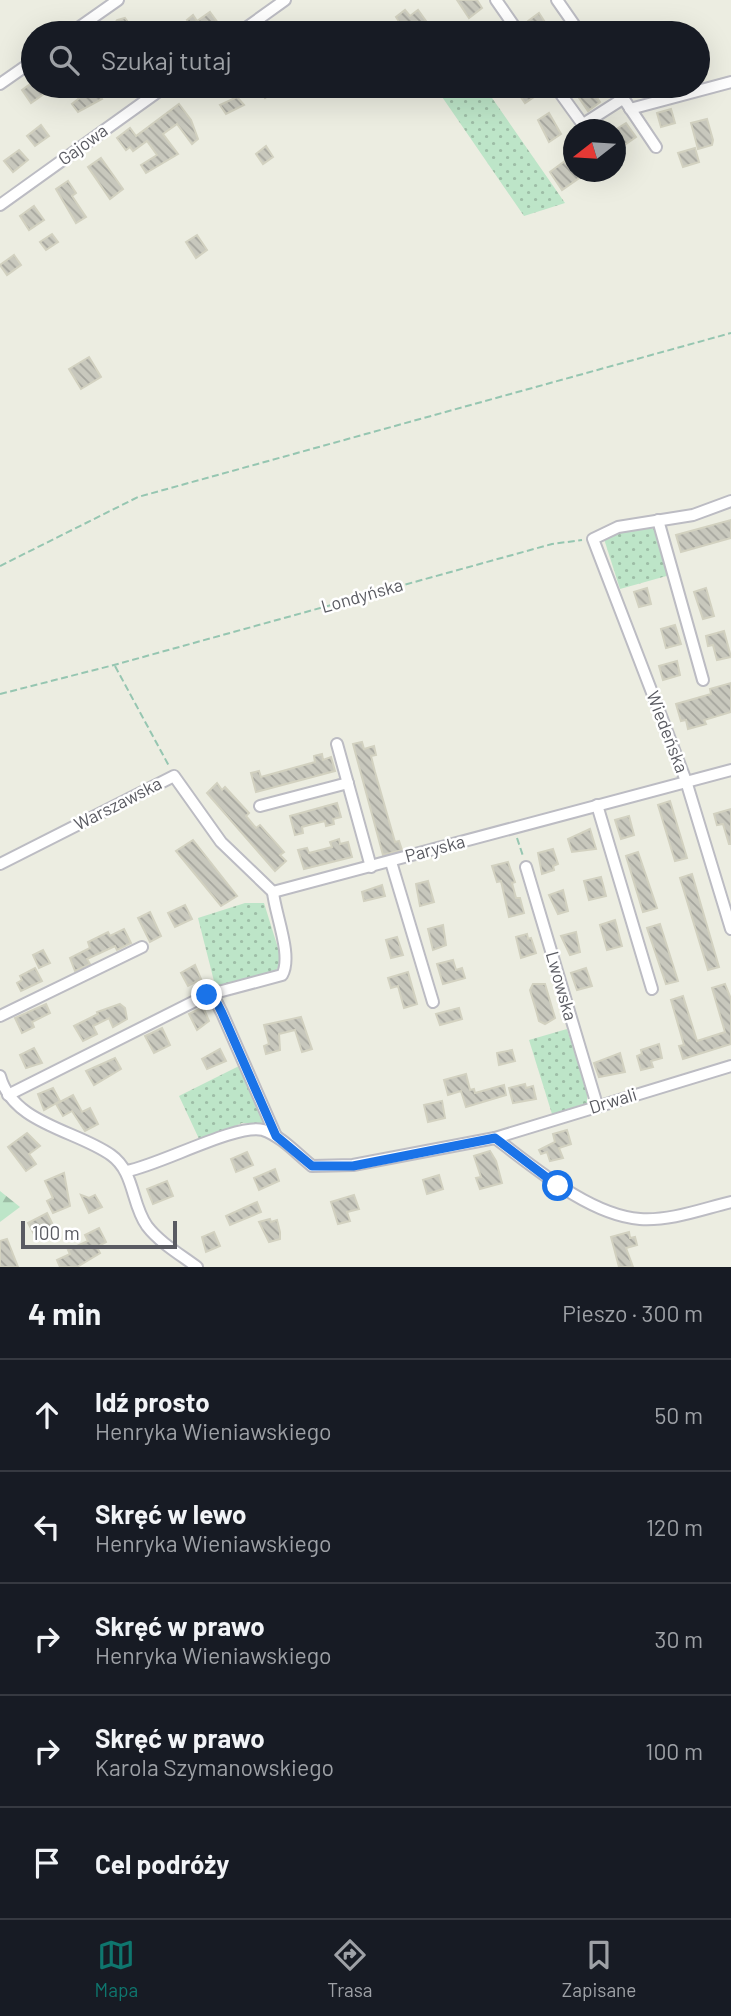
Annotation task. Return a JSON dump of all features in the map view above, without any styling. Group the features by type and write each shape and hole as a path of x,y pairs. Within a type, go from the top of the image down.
{"street":[{"path":"88,21 118,0"},
{"path":"256,21 285,0"},
{"path":"496,0 511,21"},
{"path":"557,0 572,21"},
{"path":"0,85 21,70"},
{"path":"710,88 731,82"},
{"name":"Gajowa","path":"0,205 149,98"},
{"path":"564,98 580,121 585,123 624,98 656,147"},
{"path":"631,109 672,98"},
{"path":"593,539 618,527 693,515 731,501"},
{"path":"658,520 702,680"},
{"name":"Wiedeńska","path":"593,539 686,781 731,929"},
{"path":"337,744 371,867"},
{"name":"Paryska","path":"273,892 731,770"},
{"name":"Warszawska","path":"0,864 174,776 221,842 273,892"},
{"path":"260,806 348,783"},
{"path":"597,805 652,989"},
{"path":"391,862 433,1002"},
{"name":"Lwowska","path":"526,867 597,1105"},
{"path":"8,1095 207,995 282,975 286,968 286,956 273,892"},
{"path":"0,1016 142,947"},
{"path":"207,995 216,1001 222,1013 276,1136"},
{"name":"Drwali","path":"276,1136 312,1166 353,1166 495,1138 731,1066"},
{"path":"0,1076 8,1095 30,1115 102,1148 127,1171 146,1225 198,1267"},
{"path":"127,1171 148,1167 239,1131 260,1129 276,1136"},
{"path":"495,1138 558,1186 621,1216 668,1218 731,1202"}],"path":[{"path":"0,566 138,497 731,333"},
{"name":"Londyńska","path":"0,694 552,544 593,539"},
{"path":"114,665 174,776"},
{"path":"516,834 526,867"}],"green space":[{"path":"443,98 492,98 565,203 524,216"},
{"path":"655,529 670,575 620,589 604,539 626,530"},
{"path":"245,903 264,903 282,961 273,975 216,989 198,918"},
{"path":"567,1029 587,1090 587,1103 552,1114 529,1040"},
{"path":"241,1065 265,1124 242,1123 200,1141 179,1096"},
{"path":"0,1191 20,1207 0,1222"}],"building":[{"path":"457,0 477,0 482,8 469,18"},
{"path":"405,10 410,16 418,10 426,21 399,21 396,17"},
{"path":"210,12 217,21 197,21"},
{"path":"539,13 544,21 528,21"},
{"path":"193,15 197,21 188,21 187,20"},
{"path":"79,98 102,99 78,112 72,104"},
{"path":"238,98 244,105 226,114 220,105"},
{"path":"579,98 597,98 600,102 588,111"},
{"path":"179,104 191,120 198,139 192,144 177,124 163,134 178,154 146,173 141,165 157,155 147,141 133,151 130,147 126,150 117,138 130,128 136,136"},
{"path":"671,109 675,123 661,127 657,113"},
{"path":"549,113 561,134 549,142 538,120"},
{"path":"707,119 712,145 698,149 691,123"},
{"path":"626,123 636,137 626,144"},
{"path":"41,125 49,136 35,146 27,136"},
{"path":"266,146 273,157 263,164 256,154"},
{"path":"695,148 699,162 683,167 678,153"},
{"path":"19,150 28,160 13,172 4,161"},
{"path":"101,158 123,189 110,199 88,167"},
{"path":"563,162 563,182 573,182 562,190 550,172"},
{"path":"68,181 76,193 72,196 86,217 76,223 56,189"},
{"path":"34,206 44,220 29,230 20,216"},
{"path":"52,234 58,242 46,250 40,242"},
{"path":"197,235 207,250 196,258 186,242"},
{"path":"14,255 21,265 7,275 0,265"},
{"path":"89,357 101,377 81,389 69,369"},
{"path":"731,520 731,538 681,552 676,535"},
{"path":"647,588 651,604 639,607 634,592"},
{"path":"706,588 714,616 703,619 694,592"},
{"path":"675,625 681,644 666,648 661,629"},
{"path":"724,631 731,657 717,660 713,645 708,646 706,636"},
{"path":"677,661 680,675 663,680 659,666"},
{"path":"731,683 731,712 704,720 706,724 688,729 686,720 681,721 676,704 711,694 710,689"},
{"path":"362,742 364,749 374,746 376,755 371,756 375,772 395,842 399,841 402,850 383,855 353,744"},
{"path":"322,754 323,760 331,757 335,771 256,792 251,773 259,771 261,777 315,762 314,756"},
{"path":"217,783 222,790 225,787 249,813 246,816 256,828 260,825 284,852 280,855 286,861 275,871 207,793"},
{"path":"670,801 687,858 675,861 658,805"},
{"path":"337,803 341,817 333,819 334,824 326,826 325,821 309,825 302,827 303,833 295,835 290,816"},
{"path":"731,809 729,844 723,824 717,825 714,814"},
{"path":"629,816 634,835 621,839 615,820"},
{"path":"590,829 596,849 572,852 568,839"},
{"path":"339,839 340,844 348,842 352,857 304,869 298,850 307,848 309,853 332,847 330,842"},
{"path":"193,840 237,896 221,906 176,851"},
{"path":"553,849 558,864 553,866 554,870 542,874 538,853"},
{"path":"638,852 657,908 643,912 626,856"},
{"path":"508,862 515,882 512,883 516,898 520,898 524,913 509,917 501,881 497,882 492,866"},
{"path":"692,874 719,967 708,970 680,878"},
{"path":"601,877 606,896 589,900 584,881"},
{"path":"428,881 434,902 420,906 416,884"},
{"path":"382,885 385,896 364,901 362,892"},
{"path":"563,890 568,911 558,914 549,895"},
{"path":"185,905 192,919 175,927 168,913"},
{"path":"150,912 161,936 150,942 138,918"},
{"path":"615,920 622,946 607,950 600,925"},
{"path":"660,924 678,981 666,984 647,928"},
{"path":"443,925 446,945 433,950 428,929"},
{"path":"124,929 131,943 117,950 115,946 87,959 90,964 75,971 70,958 90,948 88,942 108,932 110,936"},
{"path":"576,932 580,952 570,955 561,936"},
{"path":"527,934 536,953 521,958 516,937"},
{"path":"397,937 403,955 391,958 386,940"},
{"path":"43,950 50,963 39,968 33,955"},
{"path":"453,960 456,970 462,968 465,978 443,984 437,964"},
{"path":"195,965 201,979 188,986 181,973"},
{"path":"35,968 42,981 21,991 17,983 22,980 20,976"},
{"path":"586,968 592,986 577,990 571,973"},
{"path":"408,972 417,1004 404,1008 398,986 391,988 388,978"},
{"path":"533,984 545,984 555,1018 545,1024 539,1021 530,990"},
{"path":"725,984 731,999 731,1044 683,1059 679,1046 684,1045 671,1000 683,996 697,1041 725,1032 712,988"},
{"path":"46,1004 50,1013 32,1022 34,1027 22,1033 15,1018"},
{"path":"120,1004 125,1008 127,1019 113,1027 109,1018 93,1026 97,1034 83,1041 74,1026 98,1014 97,1012"},
{"path":"203,1007 209,1021 197,1030 189,1014"},
{"path":"459,1008 462,1019 440,1025 436,1014"},
{"path":"301,1017 312,1049 302,1052 295,1030 279,1034 280,1050 266,1054 264,1046 269,1044 264,1025"},
{"path":"162,1028 170,1045 154,1053 145,1036"},
{"path":"659,1044 662,1058 651,1061 653,1067 641,1070 637,1056 642,1054 641,1050"},
{"path":"34,1048 42,1063 26,1068 20,1055"},
{"path":"220,1049 226,1061 207,1069 202,1059"},
{"path":"512,1050 515,1061 499,1065 497,1053"},
{"path":"620,1053 625,1072 599,1077 594,1063"},
{"path":"115,1058 121,1069 94,1085 86,1071"},
{"path":"466,1074 470,1090 474,1089 475,1093 504,1085 506,1095 466,1107 461,1091 448,1095 444,1080"},
{"path":"525,1084 526,1088 533,1086 536,1099 513,1103 509,1088"},
{"path":"53,1088 60,1101 44,1110 38,1094"},
{"path":"73,1095 82,1112 90,1108 98,1124 85,1131 72,1111 63,1116 56,1104"},
{"path":"442,1101 445,1118 428,1122 424,1105"},
{"path":"567,1130 571,1144 559,1148 563,1158 550,1161 547,1152 541,1154 539,1150 555,1142 553,1134"},
{"path":"27,1133 40,1146 29,1154 36,1164 26,1171 8,1147"},
{"path":"490,1151 496,1161 502,1183 480,1189 476,1178 481,1177 474,1156"},
{"path":"247,1152 253,1165 236,1172 231,1159"},
{"path":"275,1169 279,1181 259,1190 254,1178"},
{"path":"64,1173 70,1206 53,1213 47,1201 53,1198 45,1181"},
{"path":"439,1175 443,1189 427,1194 423,1180"},
{"path":"167,1181 173,1196 153,1204 147,1189"},
{"path":"81,1195 89,1198 95,1195 102,1207 89,1213"},
{"path":"354,1195 359,1209 347,1212 350,1221 338,1224 331,1202"},
{"path":"257,1202 261,1212 230,1225 226,1216"},
{"path":"47,1213 55,1229 36,1238 28,1223"},
{"path":"270,1219 271,1222 277,1220 280,1239 269,1242 259,1222"},
{"path":"99,1228 106,1242 97,1247 100,1253 77,1267 60,1267 57,1260 70,1254 68,1250 88,1241 85,1235"},
{"path":"214,1232 220,1246 206,1252 202,1237"},
{"path":"629,1232 630,1238 635,1237 637,1245 626,1248 633,1267 619,1267 611,1237"},
{"path":"7,1239 18,1267 0,1267 0,1241"}],"route":[{"path":"207,995 216,1001 222,1013 276,1136 312,1166 353,1166 495,1138 558,1186"}]}
